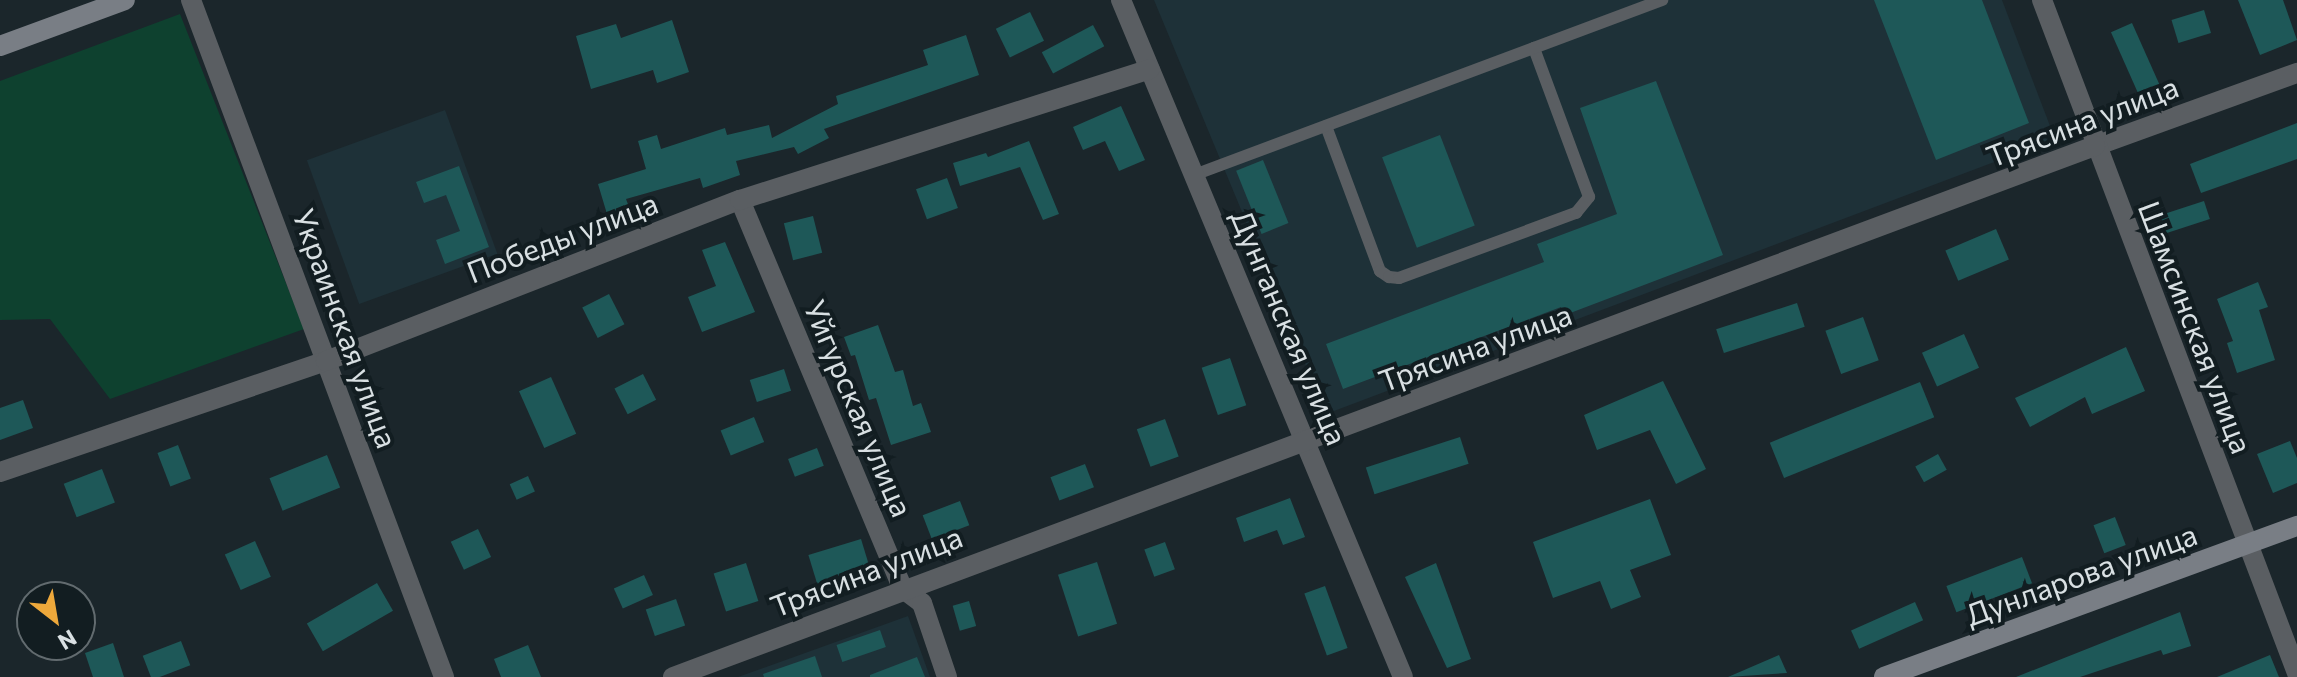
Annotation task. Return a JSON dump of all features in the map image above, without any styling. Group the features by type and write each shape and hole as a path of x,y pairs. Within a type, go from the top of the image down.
{"main road":[{"path":"0,46 92,5 125,0"},
{"name":"Дунларова улица","path":"1884,677 2297,526"}],"street":[{"name":"Украинская улица","path":"191,0 444,677"},
{"name":"Дунганская улица","path":"1121,0 1403,677"},
{"name":"Шамсинская улица","path":"2042,0 2246,546 2297,673"},
{"name":"Победы улица","path":"0,472 326,361 740,200 1150,69"},
{"name":"Трясина улица","path":"673,677 902,588 1305,443 2297,73"},
{"name":"Уйгурская улица","path":"740,200 902,588 922,603 947,677"}],"lane":[{"path":"1194,175 1662,0"},
{"path":"1326,126 1380,271 1389,277 1399,278 1576,213 1589,197 1534,48"}],"shaded area":[{"path":"1154,0 2002,0 2055,139 1326,414"},
{"path":"445,110 497,254 359,304 307,160"},
{"path":"908,616 930,677 738,677"}],"green space":[{"path":"180,14 304,329 110,399 50,319 0,320 0,81"}],"building":[{"path":"1874,0 1982,0 2029,123 1936,160"},
{"path":"2238,0 2283,0 2297,40 2260,55"},
{"path":"2204,10 2211,33 2179,43 2171,20"},
{"path":"1030,12 1044,41 1010,57 996,29"},
{"path":"672,20 689,72 657,83 653,70 591,89 576,36 616,24 621,38"},
{"path":"2132,23 2161,88 2140,97 2111,32"},
{"path":"1093,25 1104,46 1053,73 1042,52"},
{"path":"966,35 979,75 824,129 829,138 798,154 794,147 736,161 740,175 703,188 700,178 626,199 629,207 607,214 598,184 646,169 638,141 657,135 661,149 725,128 727,135 769,125 772,138 838,104 836,96 928,65 923,50"},
{"path":"1656,81 1723,255 1565,315 1561,307 1343,389 1326,344 1544,262 1537,244 1617,214 1580,108"},
{"path":"1121,106 1145,160 1119,171 1105,141 1083,150 1073,127"},
{"path":"2297,123 2297,159 2201,193 2190,164"},
{"path":"1440,135 1475,226 1417,248 1382,157"},
{"path":"1029,141 1059,214 1043,220 1020,167 960,186 953,163 986,153 988,157"},
{"path":"1263,160 1288,223 1262,234 1236,171"},
{"path":"459,166 489,247 445,264 436,240 460,231 446,195 424,203 416,182"},
{"path":"947,178 958,208 927,219 916,189"},
{"path":"2204,201 2210,219 2166,233 2160,215"},
{"path":"813,216 822,253 793,260 784,223"},
{"path":"1996,229 2009,259 1958,281 1945,250"},
{"path":"725,242 755,312 702,332 688,297 716,286 702,250"},
{"path":"2258,282 2268,307 2259,310 2275,360 2237,373 2227,343 2233,341 2217,299"},
{"path":"609,294 624,324 598,338 582,308"},
{"path":"1797,303 1805,327 1724,353 1716,329"},
{"path":"1863,317 1879,360 1841,374 1825,331"},
{"path":"878,325 895,372 903,370 913,406 921,403 931,432 891,445 876,398 869,400 855,355 851,356 844,337"},
{"path":"1964,334 1979,368 1937,387 1922,353"},
{"path":"2126,347 2145,391 2092,414 2085,397 2030,427 2015,398"},
{"path":"1230,358 1246,405 1218,415 1202,368"},
{"path":"784,369 791,391 757,402 750,380"},
{"path":"643,374 656,400 628,414 614,389"},
{"path":"551,377 576,434 544,448 519,391"},
{"path":"1663,381 1706,469 1676,484 1650,430 1597,450 1584,415"},
{"path":"1920,382 1934,417 1784,478 1770,443"},
{"path":"23,400 33,428 0,440 0,408"},
{"path":"754,417 764,442 731,456 721,430"},
{"path":"1165,419 1179,457 1150,467 1137,429"},
{"path":"1460,437 1469,464 1374,494 1366,468"},
{"path":"2290,441 2297,458 2297,483 2273,493 2257,454"},
{"path":"178,445 191,479 170,486 157,453"},
{"path":"817,448 824,466 795,477 788,459"},
{"path":"1938,454 1947,470 1924,482 1915,467"},
{"path":"327,455 340,487 283,511 270,478"},
{"path":"1085,464 1094,487 1059,501 1050,477"},
{"path":"102,469 115,503 77,517 64,484"},
{"path":"528,476 535,492 517,500 510,484"},
{"path":"1290,498 1305,537 1283,545 1277,530 1244,542 1236,518"},
{"path":"1650,499 1671,555 1630,570 1641,597 1611,609 1600,581 1553,598 1533,542"},
{"path":"960,501 969,525 932,540 923,515"},
{"path":"2115,517 2126,545 2104,553 2094,525"},
{"path":"478,529 491,557 464,570 451,542"},
{"path":"861,539 870,568 817,584 808,555"},
{"path":"255,541 271,577 241,590 225,554"},
{"path":"1165,542 1175,569 1154,577 1144,550"},
{"path":"2022,557 2032,583 1956,612 1946,586"},
{"path":"1097,562 1117,624 1078,636 1058,575"},
{"path":"746,563 758,601 726,612 714,574"},
{"path":"1436,563 1471,659 1447,668 1405,577"},
{"path":"644,575 653,595 623,609 614,588"},
{"path":"377,583 393,611 323,651 307,624"},
{"path":"1325,586 1348,648 1327,656 1304,594"},
{"path":"676,599 685,625 655,636 646,609"},
{"path":"969,601 976,626 960,631 953,606"},
{"path":"1915,602 1923,620 1859,649 1851,630"},
{"path":"2180,612 2191,646 2163,655 2161,650 2080,677 2016,677"},
{"path":"880,630 886,647 842,662 837,645"},
{"path":"181,641 190,665 160,677 151,677 143,656"},
{"path":"113,643 124,677 93,677 88,661 96,661 96,649"},
{"path":"528,645 541,677 501,677 494,659"},
{"path":"1779,655 1787,673 1728,677"},
{"path":"2270,655 2279,677 2217,677"},
{"path":"815,656 822,677 764,677 763,674"},
{"path":"917,657 925,677 870,677 870,675"}]}
